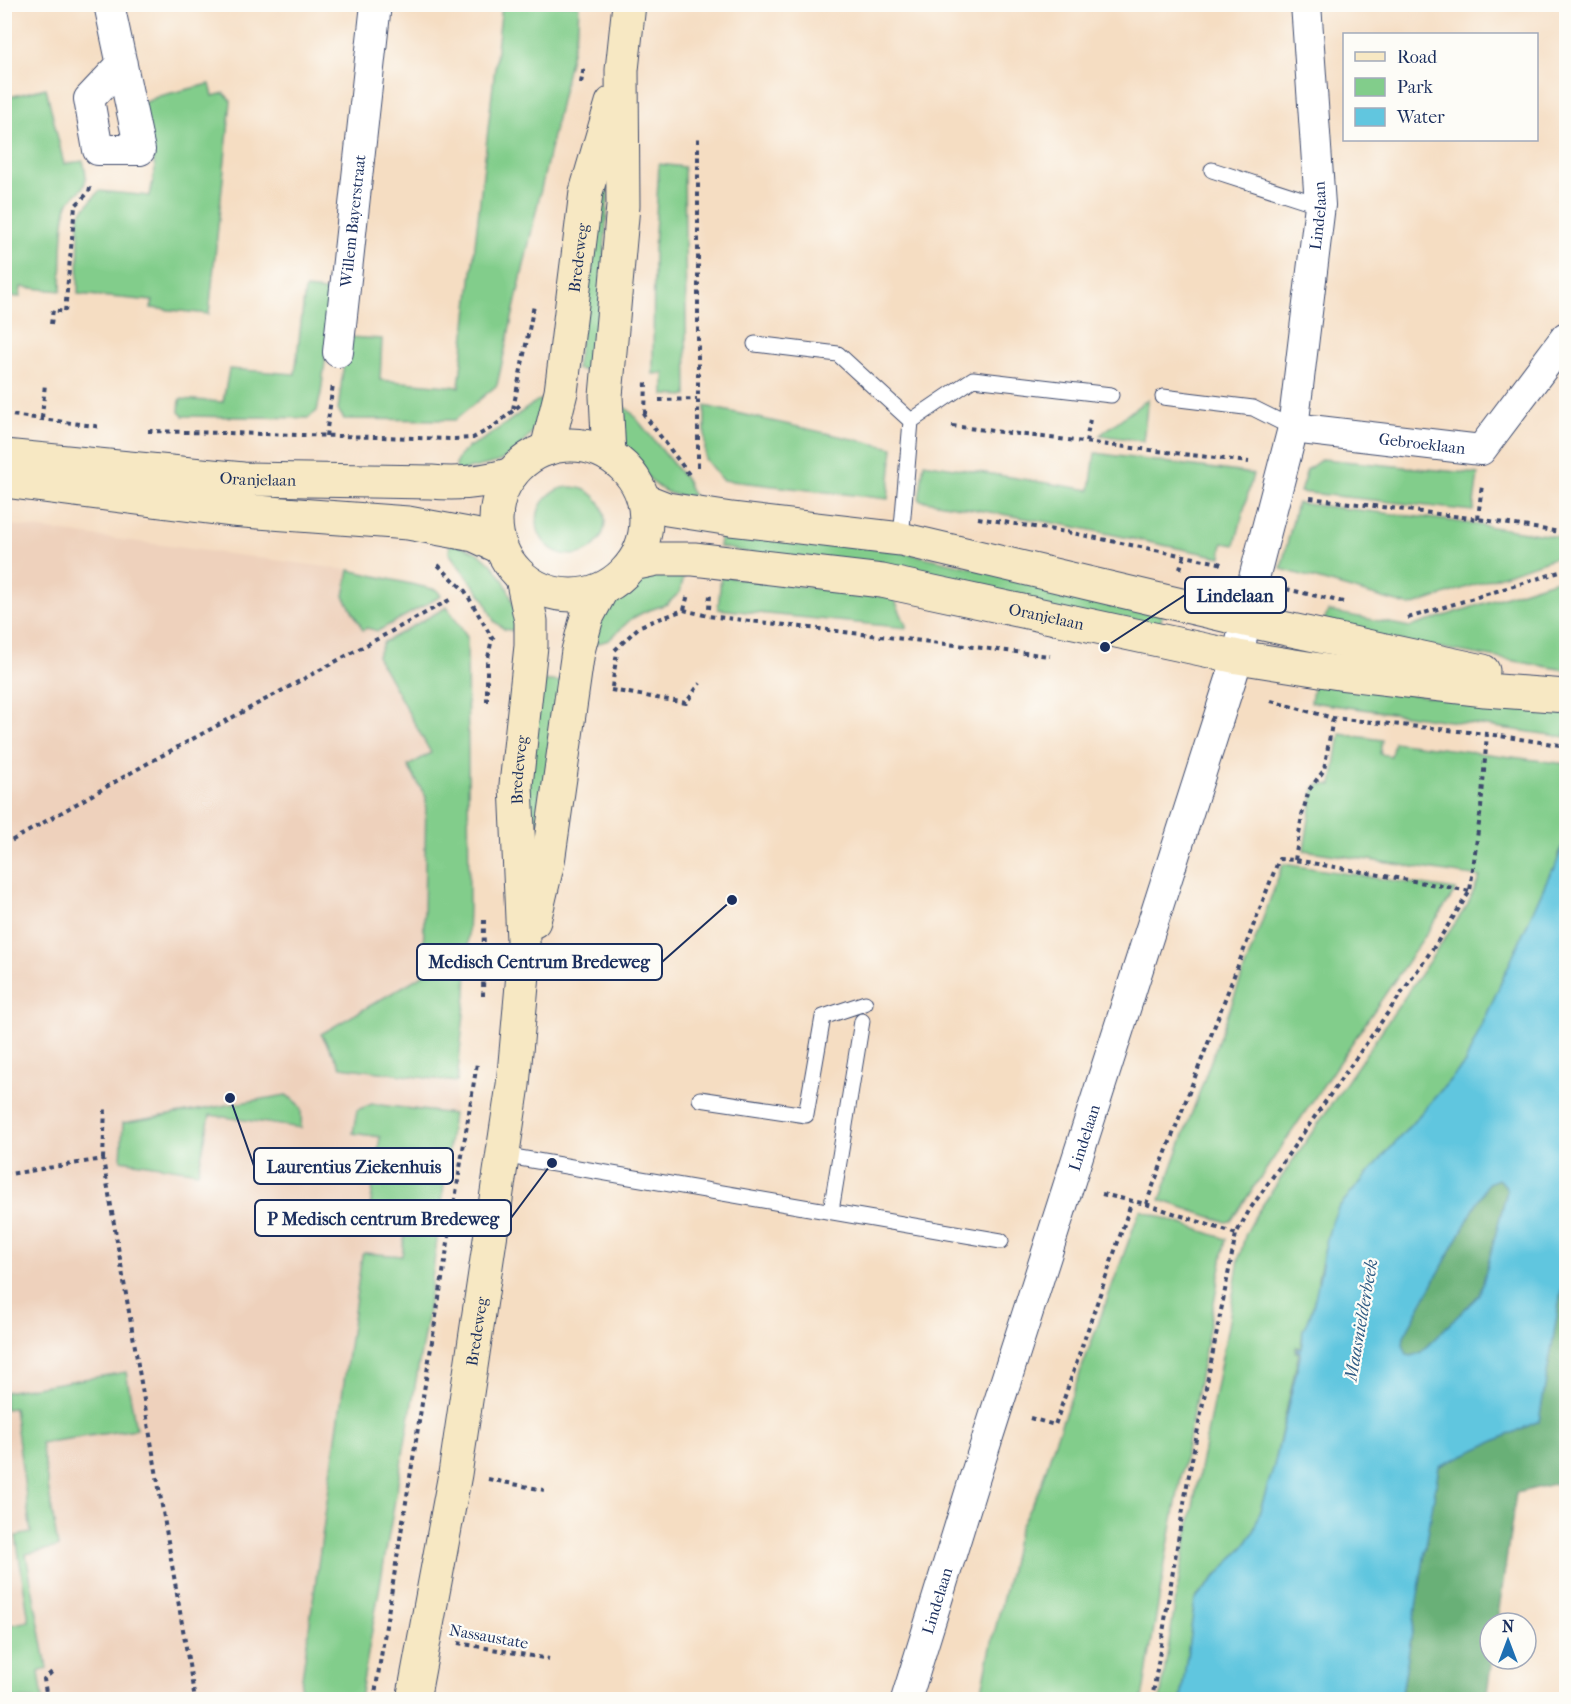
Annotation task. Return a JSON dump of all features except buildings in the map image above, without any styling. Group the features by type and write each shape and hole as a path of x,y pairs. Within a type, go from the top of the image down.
{"street":[{"path":"110,4 140,150 98,150 89,99 122,64"},
{"name":"Willem Bayerstraat","path":"338,352 376,4"},
{"name":"Bredeweg","path":"609,455 606,396 624,206 622,70 629,4"},
{"name":"Lindelaan","path":"906,1700 1233,672 1253,582 1293,428 1320,205 1306,4"},
{"name":"Bredeweg","path":"547,449 561,392 586,192 622,70"},
{"name":"Gebroeklaan","path":"1293,428 1481,450 1566,337"},
{"path":"578,446 609,455 624,467 636,483 644,500 646,523 642,545 632,564 618,579 602,589 589,593 560,595 547,592 522,578 509,564 500,546 496,528 497,509 502,490 512,474 528,459 547,449 578,446"},
{"name":"Oranjelaan","path":"4,456 243,479 460,484 494,480 512,474"},
{"name":"Oranjelaan","path":"4,481 231,510 408,523 474,535 500,546"},
{"path":"644,500 667,509 731,519 901,539 1245,620 1487,671 1566,691"},
{"name":"Oranjelaan","path":"632,564 656,559 694,559 882,581 1233,672 1350,674 1485,690 1566,696"},
{"name":"Bredeweg","path":"413,1700 455,1474 513,1086 524,963 516,785 531,646 531,621 522,578"},
{"name":"Bredeweg","path":"524,963 548,862 578,651 587,617 602,589"}],"lane":[{"path":"1212,170 1320,205"},
{"path":"755,344 838,354 911,421"},
{"path":"911,421 973,379 1111,395"},
{"path":"1163,398 1253,408 1293,428"},
{"path":"901,539 911,421"},
{"path":"700,1099 806,1115 823,1017 866,1003"},
{"path":"831,1211 862,1021"},
{"path":"502,1155 1001,1241"}],"path":[{"path":"698,136 698,467"},
{"path":"51,324 53,310 65,312 75,206 89,192 98,150"},
{"path":"513,410 528,331"},
{"path":"326,436 338,352"},
{"path":"42,418 45,383"},
{"path":"659,400 697,399"},
{"path":"139,431 454,440 473,438 493,427 522,404"},
{"path":"637,407 669,446 694,482"},
{"path":"4,414 105,428"},
{"path":"911,421 1279,480 1478,519 1566,533"},
{"path":"967,516 1072,533 1219,563 1253,582"},
{"path":"440,566 465,591 492,638 487,663 486,709"},
{"path":"1405,618 1566,570"},
{"path":"1310,593 1352,604"},
{"path":"4,845 150,762 453,598"},
{"path":"700,683 686,703 611,690 617,650 640,626 684,610 708,616 1059,657"},
{"path":"492,638 500,640"},
{"path":"608,651 617,650"},
{"path":"1293,706 1333,718 1487,734 1566,746"},
{"path":"1296,860 1302,815 1309,790 1324,770 1333,718"},
{"path":"1152,1700 1187,1485 1236,1234 1250,1209 1436,944 1470,891 1481,808 1487,734"},
{"path":"1146,1204 1279,859 1296,860 1470,891"},
{"path":"483,1004 484,909"},
{"path":"374,1700 477,1059"},
{"path":"105,1108 103,1159 195,1700"},
{"path":"4,1174 103,1159"},
{"path":"1068,1185 1146,1204 1236,1234"},
{"path":"997,1409 1055,1425 1132,1201"},
{"path":"455,1474 544,1490"},
{"name":"Nassaustate","path":"425,1636 549,1659"},
{"path":"47,1700 44,1679 53,1671"}],"shaded area":[{"path":"4,524 349,570 437,590 467,637 469,907 466,994 427,1318 360,1699 5,1699"}],"green space":[{"path":"502,5 579,5 578,25 497,385 455,420 344,419 338,410 347,337 382,339 380,380 459,387"},
{"path":"210,84 213,96 224,93 231,101 209,314 151,308 153,301 78,294 79,215 99,191 150,196 155,168 142,104 159,96"},
{"path":"46,88 64,164 83,161 86,180 84,186 68,203 66,210 62,239 61,291 21,287 20,297 5,296 5,98"},
{"path":"612,130 597,372 576,369"},
{"path":"659,164 684,167 687,396 664,395 664,373 653,374 654,251"},
{"path":"305,289 334,292 317,411 308,418 183,416 179,412 180,399 223,402 229,369 295,374"},
{"path":"547,399 543,419 516,452 498,462 456,472 456,463 468,447 484,439 537,401"},
{"path":"1148,399 1143,441 1100,435"},
{"path":"622,405 631,412 687,481 693,497 669,493 653,482 638,465 623,434"},
{"path":"705,406 893,448 888,499 722,480 705,459"},
{"path":"1095,453 1253,474 1235,545 1223,543 1221,557 1071,526 919,500 924,463 1090,490"},
{"path":"1322,459 1478,474 1473,511 1300,492 1307,470"},
{"path":"571,487 584,490 595,497 602,508 605,521 602,534 595,545 584,552 571,555 558,552 547,545 540,534 537,521 540,508 547,497 558,490"},
{"path":"1297,503 1445,520 1566,538 1566,554 1411,606 1281,569"},
{"path":"721,530 898,551 1163,611 1159,630 719,547"},
{"path":"450,541 484,557 499,573 509,591 520,632 504,629 494,621 484,599 449,553"},
{"path":"349,570 437,590 441,596 378,631 367,628 363,630 344,596"},
{"path":"685,572 680,592 667,604 631,619 609,640 591,643 607,606 625,588 657,574"},
{"path":"721,576 894,598 907,628 718,609"},
{"path":"1566,577 1566,670 1321,627 1328,611 1410,627"},
{"path":"447,607 467,637 469,907 466,994 457,1082 341,1067 321,1034 423,975 426,797 408,766 431,753 377,656 384,642"},
{"path":"541,680 562,682 535,877 527,795"},
{"path":"1314,682 1566,714 1566,737 1311,702"},
{"path":"1340,734 1382,740 1380,754 1391,756 1394,742 1566,764 1566,839 1558,854 1558,862 1554,870 1552,869 1465,1063 1338,1208 1328,1235 1318,1278 1318,1288 1307,1326 1303,1329 1301,1348 1296,1347 1295,1352 1299,1353 1274,1466 1253,1533 1245,1545 1195,1599 1181,1699 1160,1700 1180,1573 1245,1236 1255,1216 1467,906 1480,877 1304,850 1314,789 1319,784 1332,785"},
{"path":"1283,864 1456,890 1231,1221 1226,1222 1160,1200"},
{"path":"286,1095 300,1108 301,1128 210,1115 198,1172 121,1160 123,1123"},
{"path":"372,1104 453,1114 427,1318 360,1699 299,1699 362,1255 364,1253 402,1256 407,1216 370,1208 380,1137 353,1133 357,1110"},
{"path":"1498,1179 1505,1185 1507,1191 1480,1294 1420,1353 1407,1355 1403,1345 1404,1336 1488,1183"},
{"path":"1140,1210 1226,1239 1168,1546 1142,1699 980,1699 1020,1527 1040,1488"},
{"path":"1566,1263 1566,1481 1516,1493 1499,1611 1478,1611 1478,1671 1490,1671 1486,1699 1401,1700 1439,1466 1539,1421"},
{"path":"126,1372 136,1429 41,1443 58,1547 26,1554 47,1668 39,1672 43,1699 5,1699 5,1626 29,1621 16,1536 31,1533 14,1408 5,1409 5,1392"}],"water":[{"name":"Maasnielderbeek","path":"1566,839 1566,1263 1539,1421 1439,1466 1401,1699 1181,1699 1195,1600 1245,1545 1253,1533 1274,1466 1301,1352 1297,1349 1302,1349 1303,1329 1311,1314 1329,1232 1338,1208 1465,1063 1552,869 1554,870","holes":["1498,1179 1505,1185 1507,1191 1480,1294 1420,1353 1407,1355 1403,1345 1404,1336 1488,1183"]}],"place":[{"name":"Lindelaan","path":"1105,647"},
{"name":"Medisch Centrum Bredeweg","path":"732,900"},
{"name":"Laurentius Ziekenhuis","path":"230,1098"},
{"name":"P Medisch centrum Bredeweg","path":"552,1163"}]}
